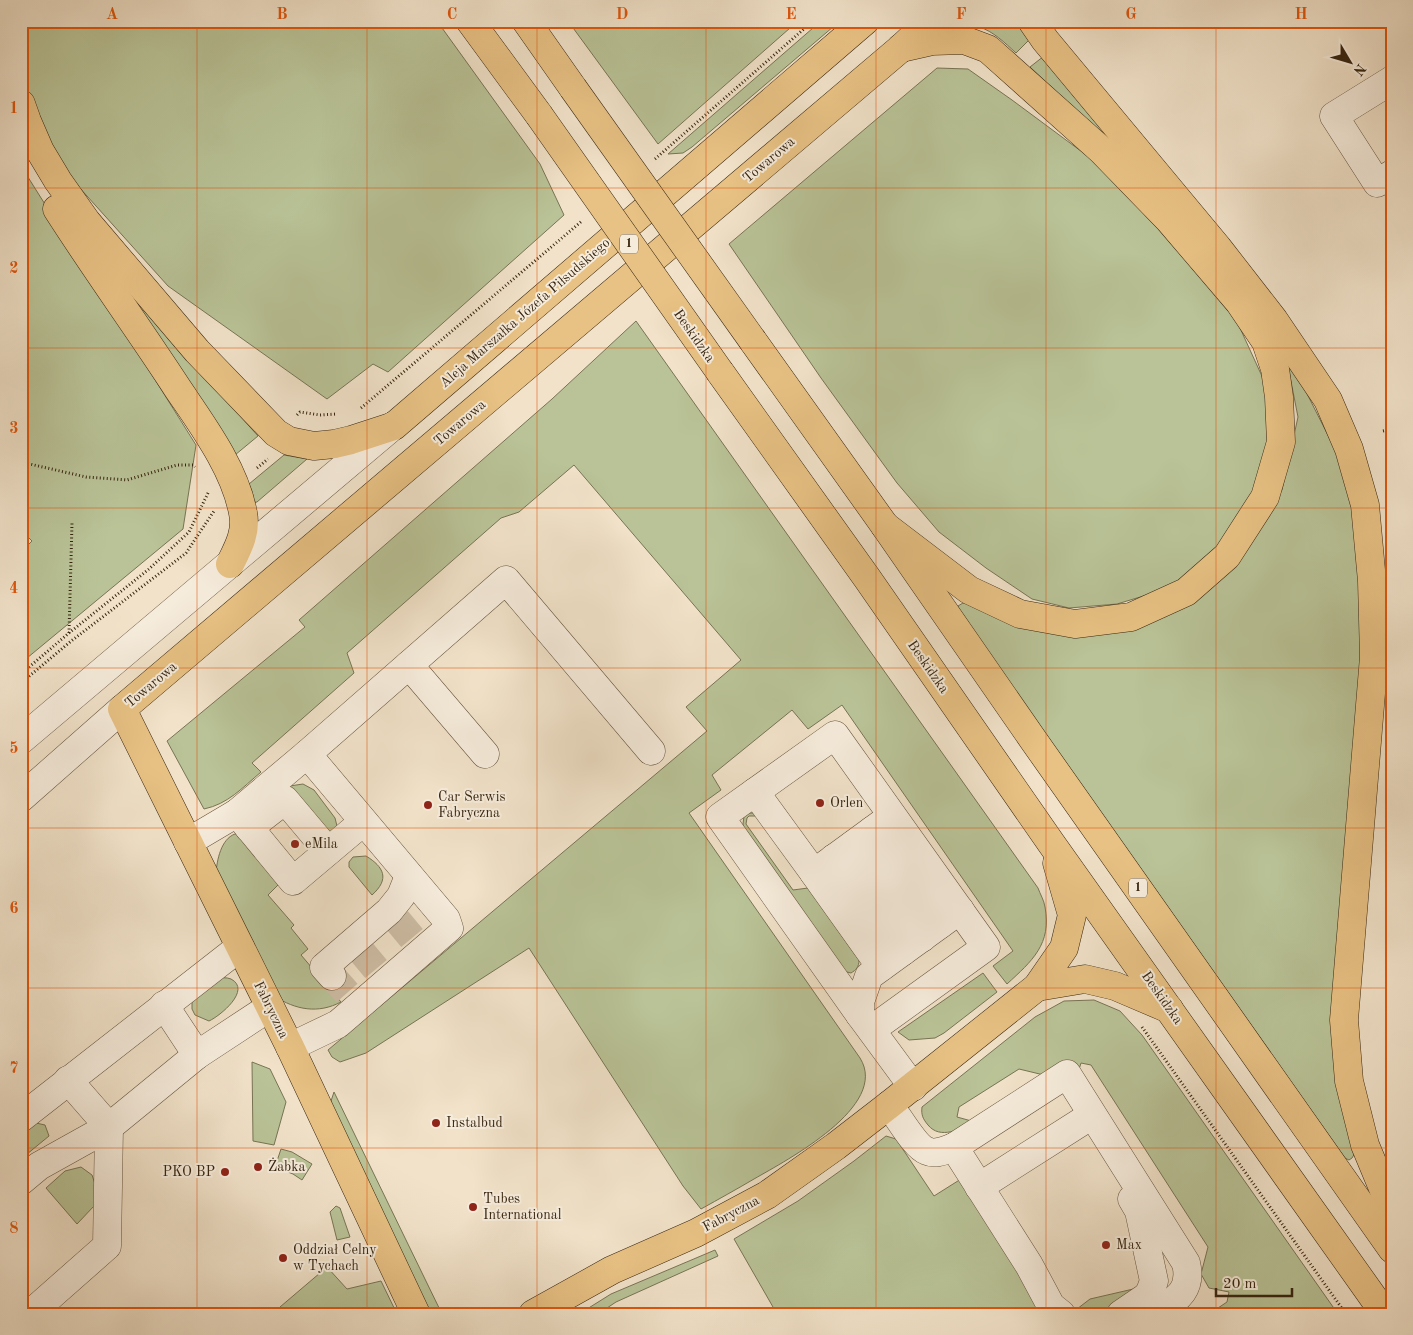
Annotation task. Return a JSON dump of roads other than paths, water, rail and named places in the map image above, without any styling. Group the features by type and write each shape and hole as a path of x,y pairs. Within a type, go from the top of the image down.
{"main road":[{"name":"Beskidzka","path":"470,21 539,115 867,578 1385,1314"},
{"name":"1","path":"526,21 885,526 1029,734 1392,1248"},
{"name":"Aleja Marszałka Józefa Piłsudskiego","path":"394,426 865,21"},
{"path":"900,49 930,21"},
{"path":"1032,21 1045,40 1218,248 1274,320 1328,400 1349,449 1364,505 1372,581 1374,657 1344,1020 1349,1081 1365,1145 1392,1210"},
{"path":"885,526 969,590 1020,614 1075,624 1131,617 1186,592 1227,556 1265,496 1281,442 1279,397 1275,369 1266,342 1239,302 1182,235 1102,150 988,49 964,40 932,41 900,49"},
{"name":"Towarowa","path":"122,709 900,49"},
{"path":"21,104 40,151 58,181 87,222 196,351 283,437 314,446 351,440 394,426"},
{"path":"21,150 83,250 195,414 233,480 244,515 242,539 230,564"},
{"name":"Fabryczna","path":"122,709 290,1047 416,1314"},
{"path":"1037,987 1064,948 1072,916 1051,842"},
{"path":"1037,987 1085,979 1115,986 1170,1010"},
{"name":"Fabryczna","path":"533,1314 612,1270 696,1234 766,1195 890,1105 1037,987"}],"street":[{"path":"1392,80 1334,116 1376,183 1392,174"},
{"name":"Aleja Marszałka Józefa Piłsudskiego","path":"230,564 394,426"},
{"path":"21,740 230,564"},
{"path":"243,821 307,754 506,580 651,751"},
{"path":"409,665 485,754"},
{"name":"Towarowa","path":"21,798 122,709"},
{"path":"913,1087 720,817 835,735 854,844 921,938"},
{"path":"290,1047 338,1024 358,974 398,936 449,928 446,919 307,754"},
{"path":"756,792 854,844 921,938"},
{"path":"188,842 243,821 285,800 328,852"},
{"path":"243,821 293,881 363,822"},
{"path":"854,844 921,938"},
{"path":"358,974 398,936 401,896 409,876"},
{"path":"921,938 986,948 865,1022 860,1002 869,976 921,938"},
{"path":"21,1118 240,947"},
{"path":"164,1005 197,1055"},
{"path":"21,1181 40,1166 109,1127 197,1055 270,1007"},
{"path":"890,1105 918,1147 928,1152 939,1152 954,1147 1067,1074 1092,1115 1089,1131 1186,1264 1188,1272 1187,1282 1181,1295 1154,1314"},
{"path":"30,1314 108,1246 109,1127 68,1080"},
{"path":"979,1187 1092,1115"},
{"path":"954,1147 1029,1264 1051,1306 1061,1314"},
{"path":"1121,1314 1146,1297 1154,1281 1139,1211 1140,1202"},
{"path":"1029,1264 1057,1299 1076,1314"}],"tunnel":[{"path":"397,920 412,938"},
{"path":"361,951 376,969"},
{"path":"332,976 347,993"}],"place":[{"name":"Orlen","path":"820,803"},
{"name":"Car Serwis Fabryczna","path":"428,805"},
{"name":"eMila","path":"295,844"},
{"name":"Instalbud","path":"436,1123"},
{"name":"Żabka","path":"258,1167"},
{"name":"PKO BP","path":"225,1172"},
{"name":"Tubes International","path":"473,1207"},
{"name":"Max","path":"1106,1245"},
{"name":"Oddział Celny w Tychach","path":"283,1258"}]}
